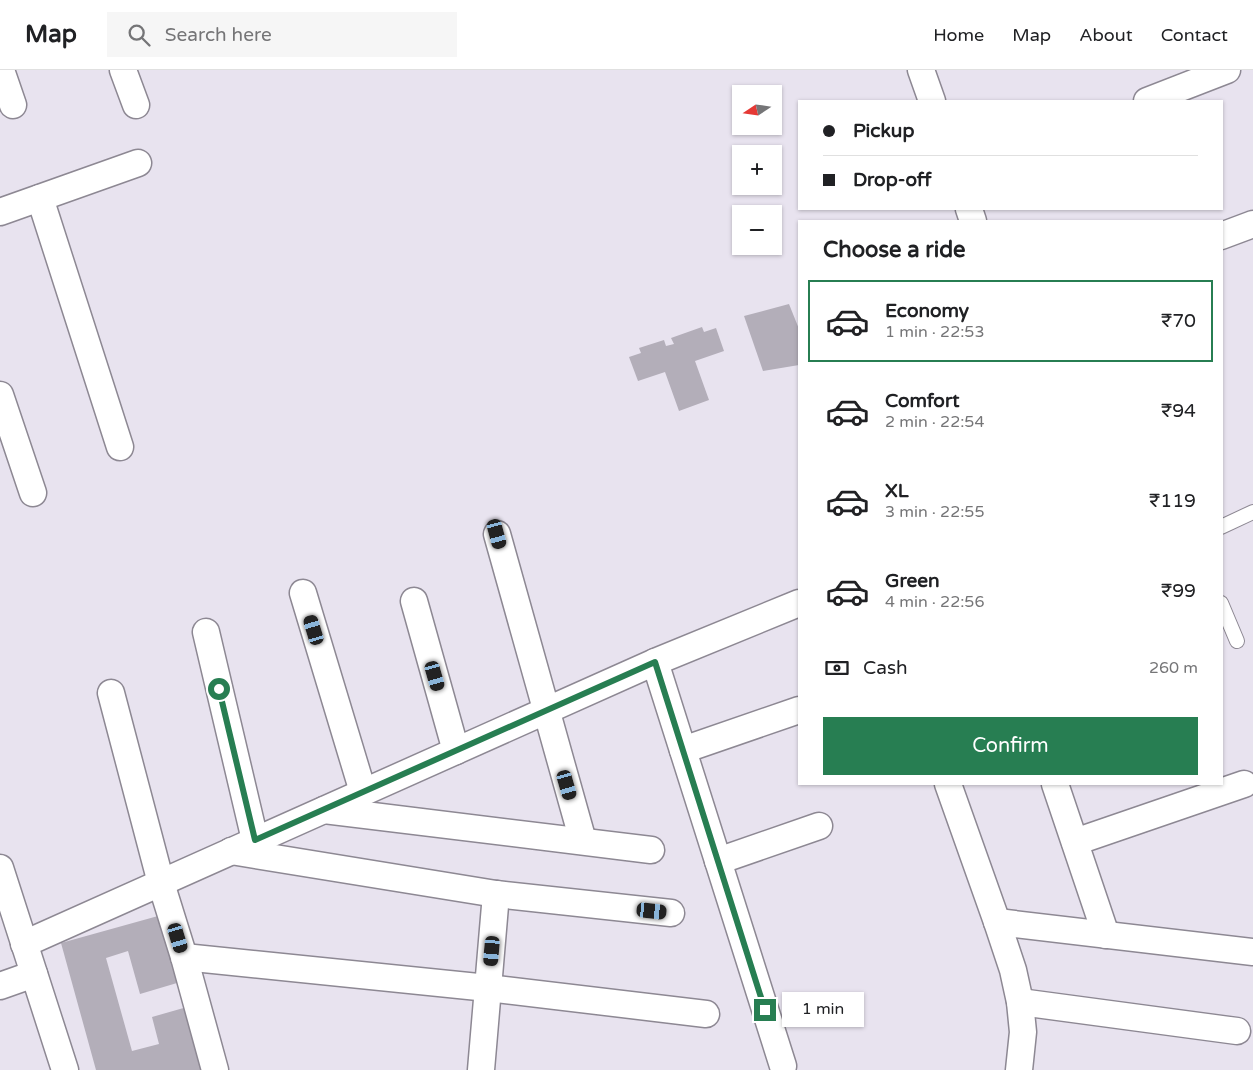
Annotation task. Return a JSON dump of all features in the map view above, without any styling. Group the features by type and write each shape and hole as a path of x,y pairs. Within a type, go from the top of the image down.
{"street":[{"path":"1,70 13,105"},
{"path":"123,70 136,105"},
{"path":"921,70 932,100"},
{"path":"1150,100 1227,70"},
{"path":"0,212 138,163"},
{"path":"40,198 120,446"},
{"path":"1223,235 1253,224"},
{"path":"0,395 33,493"},
{"path":"497,534 545,711 583,841"},
{"path":"303,594 363,792"},
{"path":"414,601 456,751"},
{"path":"24,944 655,662 798,603"},
{"path":"206,632 255,840"},
{"path":"655,662 783,1066"},
{"path":"111,693 161,883 222,1070"},
{"path":"683,750 798,710"},
{"path":"1075,842 1244,784"},
{"path":"948,785 998,922 1013,970 1020,1002 1023,1032 1019,1070"},
{"path":"1055,785 1106,935"},
{"path":"323,810 651,850"},
{"path":"718,861 819,826"},
{"path":"231,851 496,894 671,914"},
{"path":"0,868 65,1070"},
{"path":"481,1070 496,894"},
{"path":"998,922 1253,952"},
{"path":"184,957 488,988 706,1014"},
{"path":"0,986 34,974"},
{"path":"1020,1002 1237,1031"}],"lane":[{"path":"1223,526 1253,512"},
{"path":"1223,608 1237,642"}],"building":[{"path":"789,304 798,326 798,365 763,371 744,316"},
{"path":"702,327 704,332 716,328 724,351 695,361 709,400 679,411 665,372 638,381 629,357 641,353 639,348 664,340 666,346 674,344 671,338"},
{"path":"158,916 177,983 140,994 128,951 106,958 132,1051 159,1044 152,1017 187,1007 204,1070 96,1070 61,943"}],"route":[{"path":"219,689 255,840 655,662 765,1010"}]}
